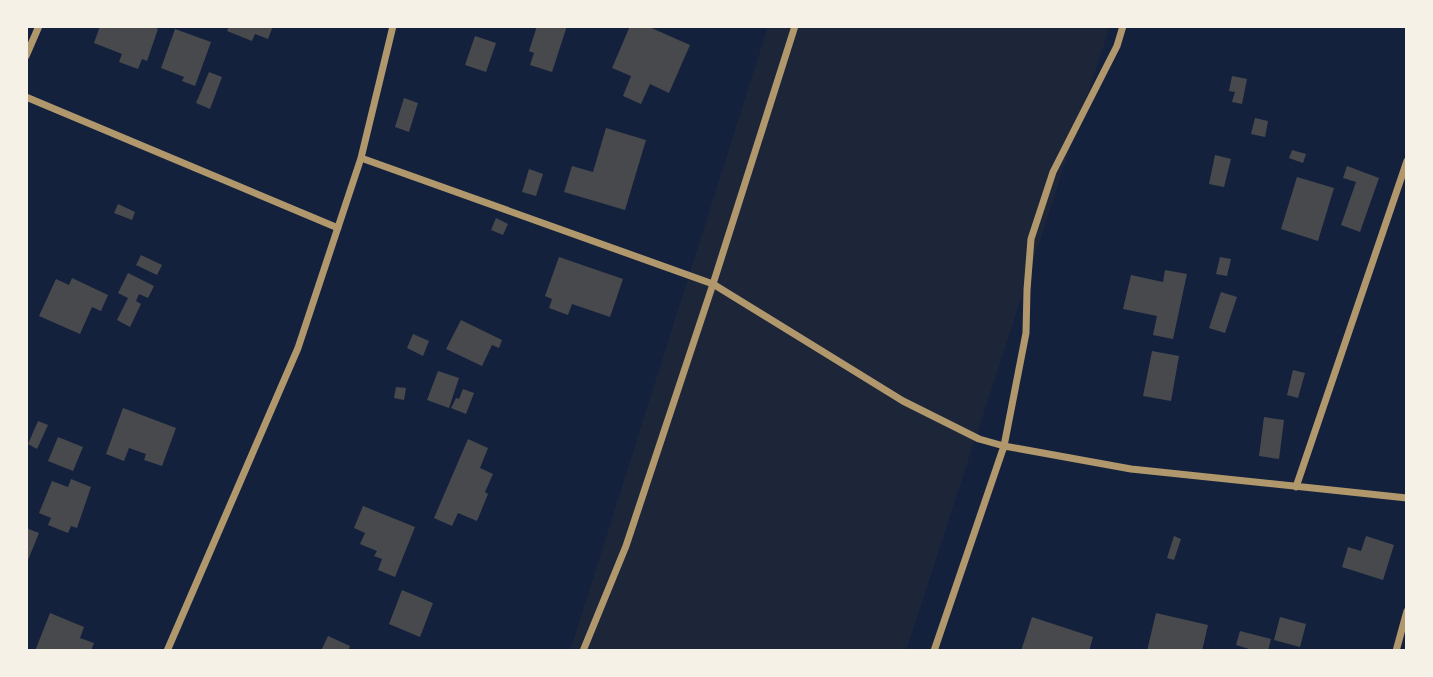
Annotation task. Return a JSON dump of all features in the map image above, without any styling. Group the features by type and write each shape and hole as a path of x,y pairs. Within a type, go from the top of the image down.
{"street":[{"path":"26,56 39,26"},
{"path":"167,651 298,348 361,158 393,26"},
{"path":"583,651 626,546 795,26"},
{"path":"934,651 1004,446 1026,333 1031,239 1053,172 1117,46 1123,26"},
{"path":"26,97 338,228"},
{"path":"361,158 713,284 903,401 979,439 1131,469 1407,498"},
{"path":"1296,487 1407,161"},
{"path":"1396,651 1407,611"}],"shaded area":[{"path":"768,26 1110,26 906,651 570,651"}],"building":[{"path":"100,26 151,26 158,29 147,61 142,59 138,69 119,62 122,54 94,43"},
{"path":"229,26 273,26 268,39 255,34 252,41 227,31"},
{"path":"537,26 567,26 552,72 530,65 534,53 529,51"},
{"path":"630,26 647,26 690,45 669,93 650,84 641,104 623,96 631,76 612,68"},
{"path":"175,29 211,42 195,86 182,81 184,77 161,68"},
{"path":"475,36 496,43 486,72 465,65"},
{"path":"209,72 222,77 210,109 196,103"},
{"path":"1232,76 1247,79 1242,104 1232,102 1235,92 1229,91"},
{"path":"404,98 418,103 409,132 395,127"},
{"path":"1255,118 1268,121 1265,137 1251,134"},
{"path":"606,128 646,140 625,210 564,192 572,166 593,172"},
{"path":"1292,150 1306,154 1303,163 1289,158"},
{"path":"1215,155 1231,159 1224,187 1209,184"},
{"path":"1347,166 1379,178 1360,232 1341,225 1356,182 1343,178"},
{"path":"529,169 543,174 536,196 522,192"},
{"path":"1297,177 1334,188 1318,241 1281,229"},
{"path":"118,204 135,212 132,220 114,213"},
{"path":"496,218 508,224 503,235 491,230"},
{"path":"141,255 162,265 157,275 136,265"},
{"path":"559,257 623,279 610,317 572,304 568,315 549,308 552,299 545,296"},
{"path":"1220,257 1231,259 1227,276 1216,274"},
{"path":"1165,270 1187,274 1173,339 1153,335 1157,316 1123,309 1131,275 1163,282"},
{"path":"128,273 154,286 148,298 139,294 136,301 141,304 130,327 117,320 128,298 118,293"},
{"path":"72,278 108,295 101,311 92,307 80,334 39,316 56,279 69,285"},
{"path":"1221,292 1237,297 1225,333 1209,328"},
{"path":"461,320 502,340 499,348 492,345 482,366 446,349"},
{"path":"413,334 429,341 423,356 407,348"},
{"path":"1152,351 1179,356 1171,401 1143,396"},
{"path":"1293,370 1305,373 1298,398 1287,395"},
{"path":"438,371 459,378 449,408 427,400"},
{"path":"396,387 406,388 404,400 394,398"},
{"path":"463,389 474,393 466,414 451,408"},
{"path":"123,408 176,428 162,466 144,460 146,454 129,448 124,461 106,454"},
{"path":"1264,417 1284,420 1279,459 1259,456"},
{"path":"38,421 48,425 37,449 28,444"},
{"path":"58,437 83,447 73,471 48,461"},
{"path":"468,439 488,448 480,468 493,474 477,521 458,513 452,526 434,518"},
{"path":"71,479 91,487 77,528 71,526 68,533 48,525 51,518 39,513 52,481 68,487"},
{"path":"363,506 415,527 395,577 378,570 382,559 374,556 377,551 360,544 365,533 354,528"},
{"path":"26,528 39,533 26,565"},
{"path":"1174,536 1181,539 1174,560 1167,558"},
{"path":"1366,536 1394,545 1383,580 1342,567 1348,547 1361,551"},
{"path":"402,590 433,603 420,637 389,624"},
{"path":"50,613 84,627 80,638 94,643 91,651 35,651"},
{"path":"1156,613 1208,625 1202,651 1147,651"},
{"path":"1032,617 1093,637 1089,651 1021,651"},
{"path":"1280,617 1306,624 1300,647 1274,640"},
{"path":"1240,631 1271,639 1268,651 1236,645"},
{"path":"328,636 350,646 348,651 321,651"}]}
